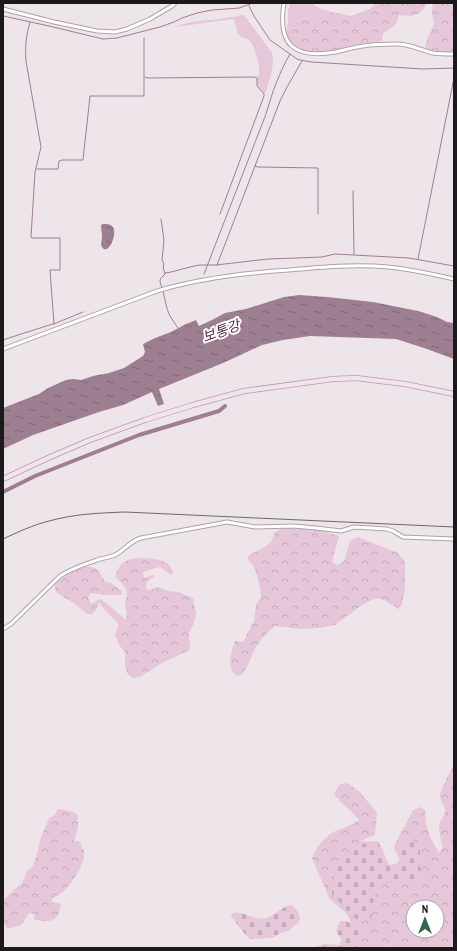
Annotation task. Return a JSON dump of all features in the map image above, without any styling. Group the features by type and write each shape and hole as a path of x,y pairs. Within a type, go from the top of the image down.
{"main road":[{"path":"3,478 90,440 145,420 244,391 333,379 356,378 405,384 454,394"}],"street":[{"path":"3,9 90,30 115,32 127,29 150,19 175,3"},
{"path":"284,3 282,20 284,34 289,44 297,50 303,52 337,52 364,45 406,44 431,53 454,54"},
{"path":"3,349 157,291 180,284 209,279 253,273 328,266 358,265 411,270 454,279"},
{"path":"3,629 11,624 60,576 69,570 115,555 140,538 227,522 254,527 293,526 341,531 354,527 387,529 403,537 454,539"}],"green space":[{"path":"290,3 311,3 319,8 331,12 321,13 288,24 288,11"},
{"path":"376,3 427,3 422,11 416,15 399,15 396,24 383,34 382,41 348,46 328,52 313,52 298,48 292,45 288,40 286,34 288,24 321,13 331,12 351,16 370,9"},
{"path":"433,3 454,3 454,52 435,51 428,49 425,46 434,24 432,11"},
{"path":"244,15 272,53 272,69 265,94 258,86 257,76 259,74 259,66 253,46 249,40 238,34 233,19 175,27 191,22"},
{"path":"288,528 319,530 339,536 332,562 337,565 344,561 350,541 358,537 398,553 405,562 405,588 402,604 399,609 384,600 376,598 362,605 335,625 301,629 275,626 262,638 254,650 245,671 237,676 231,669 230,664 233,645 235,641 243,642 254,621 256,605 261,597 256,572 248,560 248,556 268,545 277,531"},
{"path":"138,558 164,561 170,566 173,572 171,575 160,567 143,572 144,578 153,575 155,577 148,581 146,584 146,589 150,590 159,587 168,591 179,592 193,598 196,613 195,620 189,633 190,650 162,663 140,677 133,678 127,673 125,652 119,645 115,635 119,624 99,602 96,610 91,615 58,594 55,589 55,585 68,574 80,568 92,567 99,572 106,582 111,583 121,590 122,595 91,593 88,597 91,604 100,599 126,620 127,614 125,604 127,592 125,587 115,576 118,568 123,563"},
{"path":"454,764 454,948 390,948 389,946 384,948 338,948 355,932 347,914 329,898 312,858 319,845 329,835 359,820 334,794 340,784 347,783 360,792 377,813 375,835 360,841 379,842 389,865 396,864 400,859 394,846 413,810 420,807 425,810 425,821 431,839 439,853 442,849 439,825 445,810 440,797 444,784"},
{"path":"58,809 69,811 78,815 78,826 74,842 79,841 82,845 81,848 84,850 81,866 65,890 52,899 52,902 59,903 61,906 56,918 50,921 40,921 34,919 34,914 30,913 21,925 7,929 4,924 3,925 3,902 6,897 22,883 27,871 33,866 40,840 49,818 55,815"},
{"path":"414,840 420,851 420,866 423,878 421,882 395,880 382,886 375,894 373,900 373,912 369,921 359,921 349,913 333,895 331,888 338,859 341,855 363,844 372,842 378,843 387,865 393,867 400,865 403,860 401,852 403,844"},
{"path":"292,905 298,912 300,918 298,923 288,931 272,938 250,939 231,916 232,913 241,913 263,919 270,917 285,907"},
{"path":"340,921 346,921 359,927 361,948 312,948 324,944 340,945 341,939 336,931"}],"water":[{"path":"109,224 114,229 112,242 107,249 104,249 101,245 101,225"},
{"name":"보통강","path":"299,295 373,302 418,311 447,322 454,323 454,359 396,339 310,336 283,340 262,345 223,363 159,389 164,404 158,406 152,392 123,405 33,435 3,449 3,408 39,394 66,380 81,380 124,368 143,356 145,352 143,344 196,320 199,326 225,313 246,309 284,297"}],"waterway":[{"path":"3,16 103,39 117,38 160,27 197,13 212,10 239,8 253,3"},
{"path":"249,6 270,40 300,60 423,69 454,68"},
{"path":"30,22 26,41 26,61 41,147 35,172 31,237 60,238 60,270 50,270 54,324"},
{"path":"37,169 58,169 59,161 83,160 90,96 144,96 144,38"},
{"path":"204,274 266,114 276,83 290,54"},
{"path":"217,265 280,101 302,61"},
{"path":"145,77 257,78 257,86 264,96 220,214"},
{"path":"418,259 454,78"},
{"path":"255,166 318,168 318,214"},
{"path":"353,191 354,254"},
{"path":"161,219 164,240 162,260 165,274 160,280 162,288"},
{"path":"165,273 200,265 216,265 268,259 322,257 335,254 409,258 454,266"},
{"path":"163,291 169,314 178,328"},
{"path":"3,340 56,323 83,312"},
{"path":"3,492 35,476 139,435 219,411 225,406"}],"railway":[{"path":"3,539 31,527 58,519 87,514 125,512 454,527"}]}
